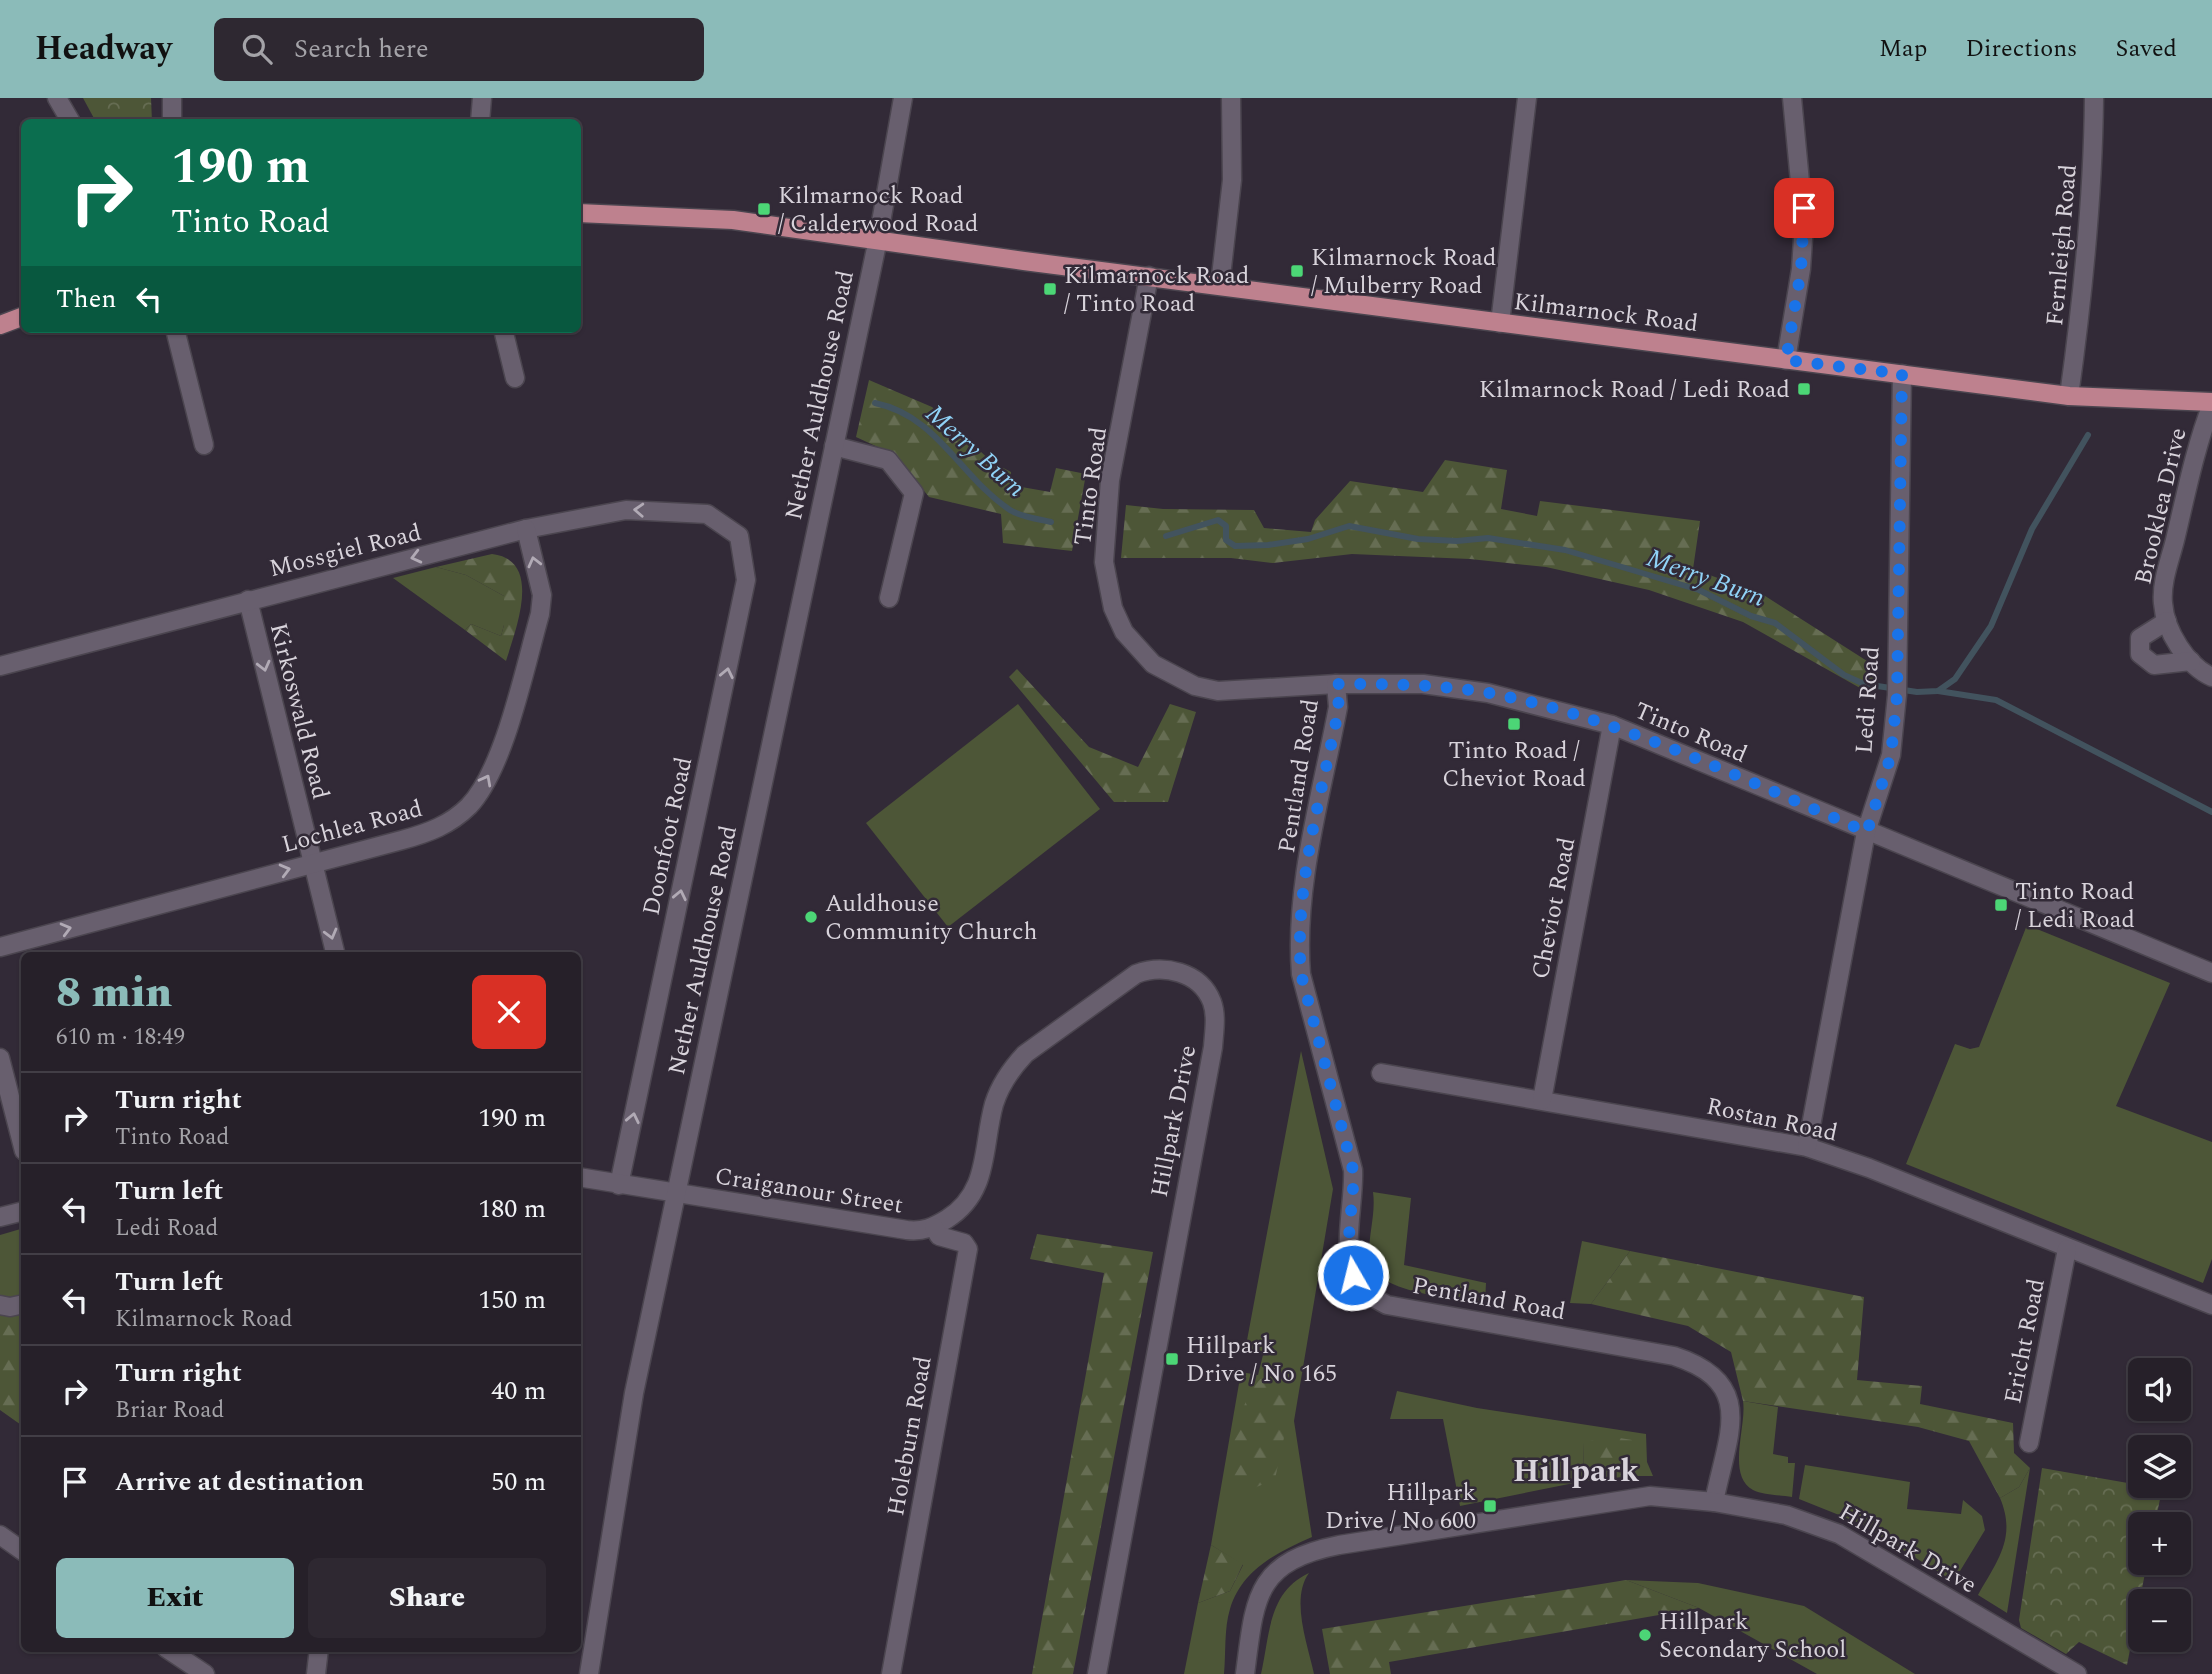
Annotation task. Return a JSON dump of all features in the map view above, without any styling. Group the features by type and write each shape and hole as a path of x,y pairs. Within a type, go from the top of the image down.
{"main road":[{"name":"Kilmarnock Road","path":"581,213 681,215 2069,396 2212,403"},
{"path":"0,325 21,317"}],"street":[{"path":"58,98 69,119"},
{"path":"172,98 172,119"},
{"path":"480,119 482,98"},
{"name":"Nether Auldhouse Road","path":"589,1674 632,1405 878,239 903,98"},
{"path":"1220,285 1232,180 1231,98"},
{"path":"1500,323 1527,98"},
{"path":"1786,360 1801,270 1804,224 1792,98"},
{"name":"Fernleigh Road","path":"2069,396 2087,262 2093,181 2094,98"},
{"name":"Tinto Road","path":"1149,276 1110,480 1104,562 1113,608 1137,650 1153,664 1195,686 1218,691 1336,684 1423,684 1488,693 1612,725 2212,973"},
{"path":"175,333 204,445"},
{"path":"504,333 515,378"},
{"name":"Ledi Road","path":"1807,1147 1867,832 1891,755 1896,687 1902,374"},
{"name":"Brooklea Drive","path":"2212,403 2206,441 2162,592 2167,621 2191,661 2212,677"},
{"path":"834,446 888,460 914,493 889,598"},
{"name":"Mossgiel Road","path":"0,666 526,529 626,510 707,514"},
{"name":"Doonfoot Road","path":"619,1185 746,580 739,536 707,514"},
{"name":"Lochlea Road","path":"0,947 441,827 469,805 482,789 494,765 540,614 542,595 526,529"},
{"name":"Kirkoswald Road","path":"248,600 335,952"},
{"name":"Brooklea Drive","path":"2167,621 2140,638 2140,654 2154,665 2191,661"},
{"name":"Pentland Road","path":"1336,684 1339,707 1310,856 1299,948 1301,974 1353,1170 1354,1196 1348,1243 1353,1275 1359,1287 1387,1305 1674,1356 1708,1370 1725,1389 1731,1417 1714,1502"},
{"name":"Cheviot Road","path":"1542,1100 1612,725"},
{"name":"Hillpark Drive","path":"934,1227 961,1208 980,1182 995,1101 1013,1068 1025,1054 1136,974 1151,968 1167,968 1191,978 1204,989 1214,1013 1213,1047 1097,1674"},
{"path":"0,1058 21,1139"},
{"name":"Rostan Road","path":"1381,1073 1807,1147 1869,1168 2212,1305"},
{"name":"Craiganour Street","path":"581,1178 907,1230 934,1227"},
{"path":"0,1217 21,1212"},
{"name":"Holeburn Road","path":"891,1674 968,1249 964,1243 939,1236 934,1227"},
{"name":"Ericht Road","path":"2029,1443 2067,1249"},
{"path":"0,1305 10,1307 21,1305"},
{"name":"Hillpark Drive","path":"1245,1674 1259,1595 1281,1566 1296,1556 1339,1545 1625,1498 1672,1497 1792,1517 1839,1534 2077,1674"},
{"path":"0,1535 21,1550"},
{"path":"172,1652 205,1674"},
{"path":"316,1674 319,1652"}],"green space":[{"path":"83,98 151,98 152,119 94,119"},
{"path":"869,380 932,407 992,462 1011,472 1011,485 1050,492 1056,468 1086,474 1072,551 1003,543 1001,514 929,497 895,455 856,437"},
{"path":"1445,460 1507,470 1501,509 1537,516 1540,501 1700,521 1693,569 1762,594 1878,668 1876,697 1743,622 1649,590 1546,567 1470,559 1352,554 1273,563 1231,558 1121,558 1126,505 1163,509 1254,510 1264,528 1311,532 1315,520 1350,481 1423,492"},
{"path":"492,554 508,559 517,569 522,583 519,616 506,661 465,630 471,624 501,636 504,625 504,596 466,575 436,567"},
{"path":"436,567 466,575 504,596 504,625 501,636 471,624 465,630 393,578"},
{"path":"1017,669 1089,747 1138,767 1170,704 1196,712 1168,802 1114,802 1009,677"},
{"path":"1018,704 1100,809 948,927 866,823"},
{"path":"2027,925 2170,983 2116,1106 2212,1142 2212,1259 2203,1283 1906,1164 1955,1044 1970,1049 1979,1047"},
{"path":"1301,1051 1333,1189 1294,1421 1312,1537 1274,1556 1243,1583 1228,1616 1224,1674 1184,1674 1198,1603 1230,1591 1243,1565 1211,1545 1241,1372 1258,1375 1263,1355 1245,1351"},
{"path":"1373,1192 1411,1198 1404,1265 1486,1283 1485,1303 1417,1292 1384,1280 1374,1270 1369,1258"},
{"path":"21,1229 21,1297 0,1295 0,1235"},
{"path":"1037,1234 1153,1252 1073,1674 1032,1674 1104,1273 1030,1259"},
{"path":"1582,1241 1630,1251 1591,1304 1570,1303"},
{"path":"1630,1251 1864,1297 1857,1380 1922,1386 1920,1404 2013,1423 2014,1453 2030,1468 2019,1487 2000,1498 1969,1441 1918,1427 1743,1401 1731,1352 1688,1326 1591,1304"},
{"path":"0,1311 21,1315 21,1425 0,1410"},
{"path":"1273,1365 1290,1377 1288,1419 1275,1479 1234,1497 1231,1458 1239,1418 1251,1391"},
{"path":"1397,1391 1477,1408 1646,1434 1647,1462 1653,1476 1632,1476 1632,1440 1583,1443 1584,1481 1460,1506 1443,1419 1390,1419"},
{"path":"1743,1401 1778,1407 1773,1454 1788,1457 1788,1463 1795,1463 1792,1497 1757,1492 1745,1483 1739,1462"},
{"path":"1614,1437 1632,1440 1632,1476 1584,1481 1583,1442"},
{"path":"1805,1465 1910,1482 1907,1509 1961,1514 1963,1500 1982,1516 1985,1530 1960,1571 1945,1576 1859,1523 1799,1499"},
{"path":"2030,1468 2007,1613 1978,1595 1998,1560 2006,1537 2005,1512 2000,1498 2019,1487"},
{"path":"2042,1468 2128,1483 2128,1498 2160,1498 2157,1512 2128,1512 2128,1575 2145,1575 2142,1589 2128,1589 2130,1652 2127,1665 2079,1642 2066,1654 2021,1628 2019,1620"},
{"path":"1211,1545 1243,1564 1230,1591 1198,1603"},
{"path":"1309,1573 1301,1596 1301,1609 1314,1674 1261,1674 1269,1629 1278,1603 1285,1591"},
{"path":"1626,1580 1698,1583 1804,1606 1915,1674 1817,1674 1699,1608"},
{"path":"1626,1580 1699,1608 1389,1662 1391,1674 1330,1674 1322,1629"}],"waterway":[{"name":"Merry Burn","path":"875,403 897,410 916,421 992,496 1010,510 1051,522"},
{"name":"Merry Burn","path":"1166,536 1218,520 1226,526 1226,540 1235,546 1268,545 1308,539 1349,526 1418,539 1457,541 1488,538 1565,550 1699,590 1751,616 1775,623 1844,675 1864,684 1917,692 1938,691 1955,679 1991,626 2032,529 2088,435"},
{"path":"1938,691 1996,700 2212,812"}],"place":[{"name":"Kilmarnock Road / Calderwood Road","path":"764,209"},
{"name":"Kilmarnock Road / Mulberry Road","path":"1297,271"},
{"name":"Kilmarnock Road / Tinto Road","path":"1050,289"},
{"name":"Kilmarnock Road / Ledi Road","path":"1804,389"},
{"name":"Tinto Road / Cheviot Road","path":"1514,724"},
{"name":"Tinto Road / Ledi Road","path":"2001,905"},
{"name":"Auldhouse Community Church","path":"811,917"},
{"name":"Hillpark Drive / No 165","path":"1172,1359"},
{"name":"Hillpark Drive / No 600","path":"1490,1506"},
{"name":"Hillpark Secondary School","path":"1645,1635"}],"district":[{"name":"Hillpark","path":"1576,1470"}],"route":[{"path":"1353,1275 1348,1243 1354,1196 1353,1170 1329,1071 1301,974 1299,948 1310,856 1339,707 1336,684 1423,684 1536,703 1612,725 1867,832 1891,755 1897,695 1902,374 1786,360 1801,270 1804,208"}]}
